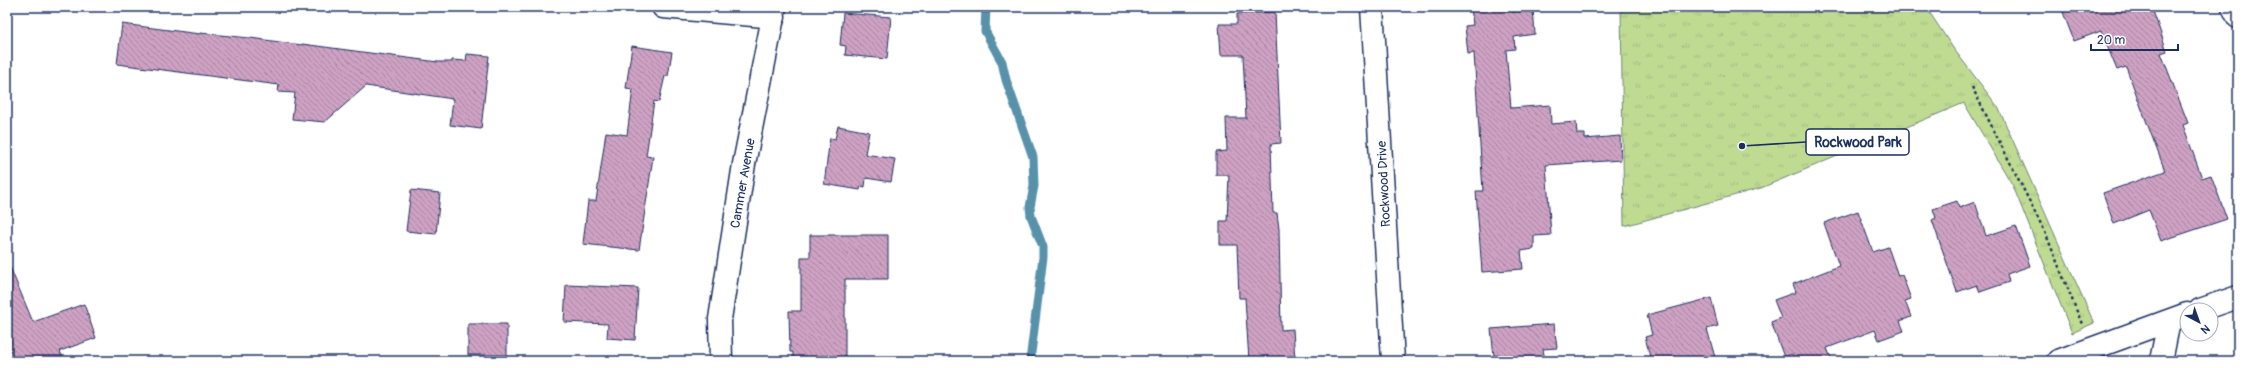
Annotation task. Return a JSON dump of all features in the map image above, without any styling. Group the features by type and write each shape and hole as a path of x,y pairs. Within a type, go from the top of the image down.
{"street":[{"path":"663,7 775,12"},
{"name":"Rockwood Drive","path":"1372,7 1393,361"},
{"path":"2233,7 2238,17"},
{"name":"Cammer Avenue","path":"721,361 720,319 744,164 775,12"},
{"path":"2219,304 2238,297"},
{"path":"2058,361 2178,318"},
{"path":"2161,361 2178,318"}],"path":[{"path":"1972,87 2045,232 2092,349"}],"green space":[{"path":"1621,7 1926,7 1953,48 1998,107 2094,323 2072,333 2013,186 1964,103 1761,188 1624,226"}],"building":[{"path":"1471,7 1512,7 1512,12 1533,10 1535,34 1514,37 1515,49 1506,50 1511,108 1550,105 1551,124 1576,122 1577,134 1585,134 1585,139 1620,136 1621,160 1546,165 1551,235 1534,236 1534,249 1521,251 1523,269 1482,272 1476,191 1483,191 1474,53 1468,54 1465,26 1473,25"},
{"path":"2061,7 2159,7 2159,9 2153,11 2167,51 2161,53 2188,123 2183,125 2202,178 2211,175 2227,219 2161,241 2149,210 2114,224 2103,193 2165,171 2126,67 2117,70 2101,31 2074,41"},
{"path":"1275,12 1281,143 1271,144 1273,213 1277,213 1279,229 1281,330 1293,329 1295,361 1249,361 1245,298 1239,298 1237,245 1220,245 1220,221 1227,221 1229,175 1216,175 1216,152 1227,151 1226,118 1246,118 1243,55 1221,55 1219,24 1237,24 1237,14"},
{"path":"843,13 891,17 887,59 845,55 846,46 840,45"},
{"path":"122,24 200,34 302,44 438,62 452,62 452,60 466,61 467,54 489,56 481,129 450,125 453,99 366,86 325,122 292,119 295,93 278,92 279,85 117,64"},
{"path":"632,46 672,52 668,76 665,76 659,102 654,101 646,156 653,157 639,250 583,244 588,201 596,201 606,132 627,135 633,89 626,88"},
{"path":"838,126 869,132 865,154 895,159 891,182 866,178 865,187 861,186 860,190 824,184 830,138 835,139"},
{"path":"411,190 440,193 436,234 406,231"},
{"path":"1957,201 1959,208 1975,202 1986,236 2016,226 2030,266 2007,274 2009,282 1980,292 1977,285 1957,292 1932,220 1936,218 1933,209"},
{"path":"1858,211 1873,252 1888,247 1898,276 1902,275 1911,299 1905,301 1911,317 1900,321 1904,331 1879,340 1875,330 1827,348 1832,361 1795,361 1792,354 1784,357 1771,322 1781,318 1774,300 1796,292 1793,284 1839,266 1824,223"},
{"path":"810,235 888,235 888,279 845,279 845,361 793,361 793,352 790,352 789,311 801,311 801,257 810,257"},
{"path":"7,260 33,322 84,304 96,338 60,351 64,361 7,361"},
{"path":"566,285 638,288 635,340 607,338 608,324 564,322"},
{"path":"1711,298 1718,326 1707,329 1716,361 1651,361 1645,337 1652,335 1647,315"},
{"path":"468,324 507,324 507,355 468,355"},
{"path":"1554,324 1557,348 1543,349 1545,361 1500,361 1500,355 1494,356 1491,329"}],"waterway":[{"path":"986,7 985,31 1002,62 1006,80 1033,157 1034,186 1030,207 1031,216 1043,247 1043,257 1030,361"}],"place":[{"name":"Rockwood Park","path":"1742,146"}]}
